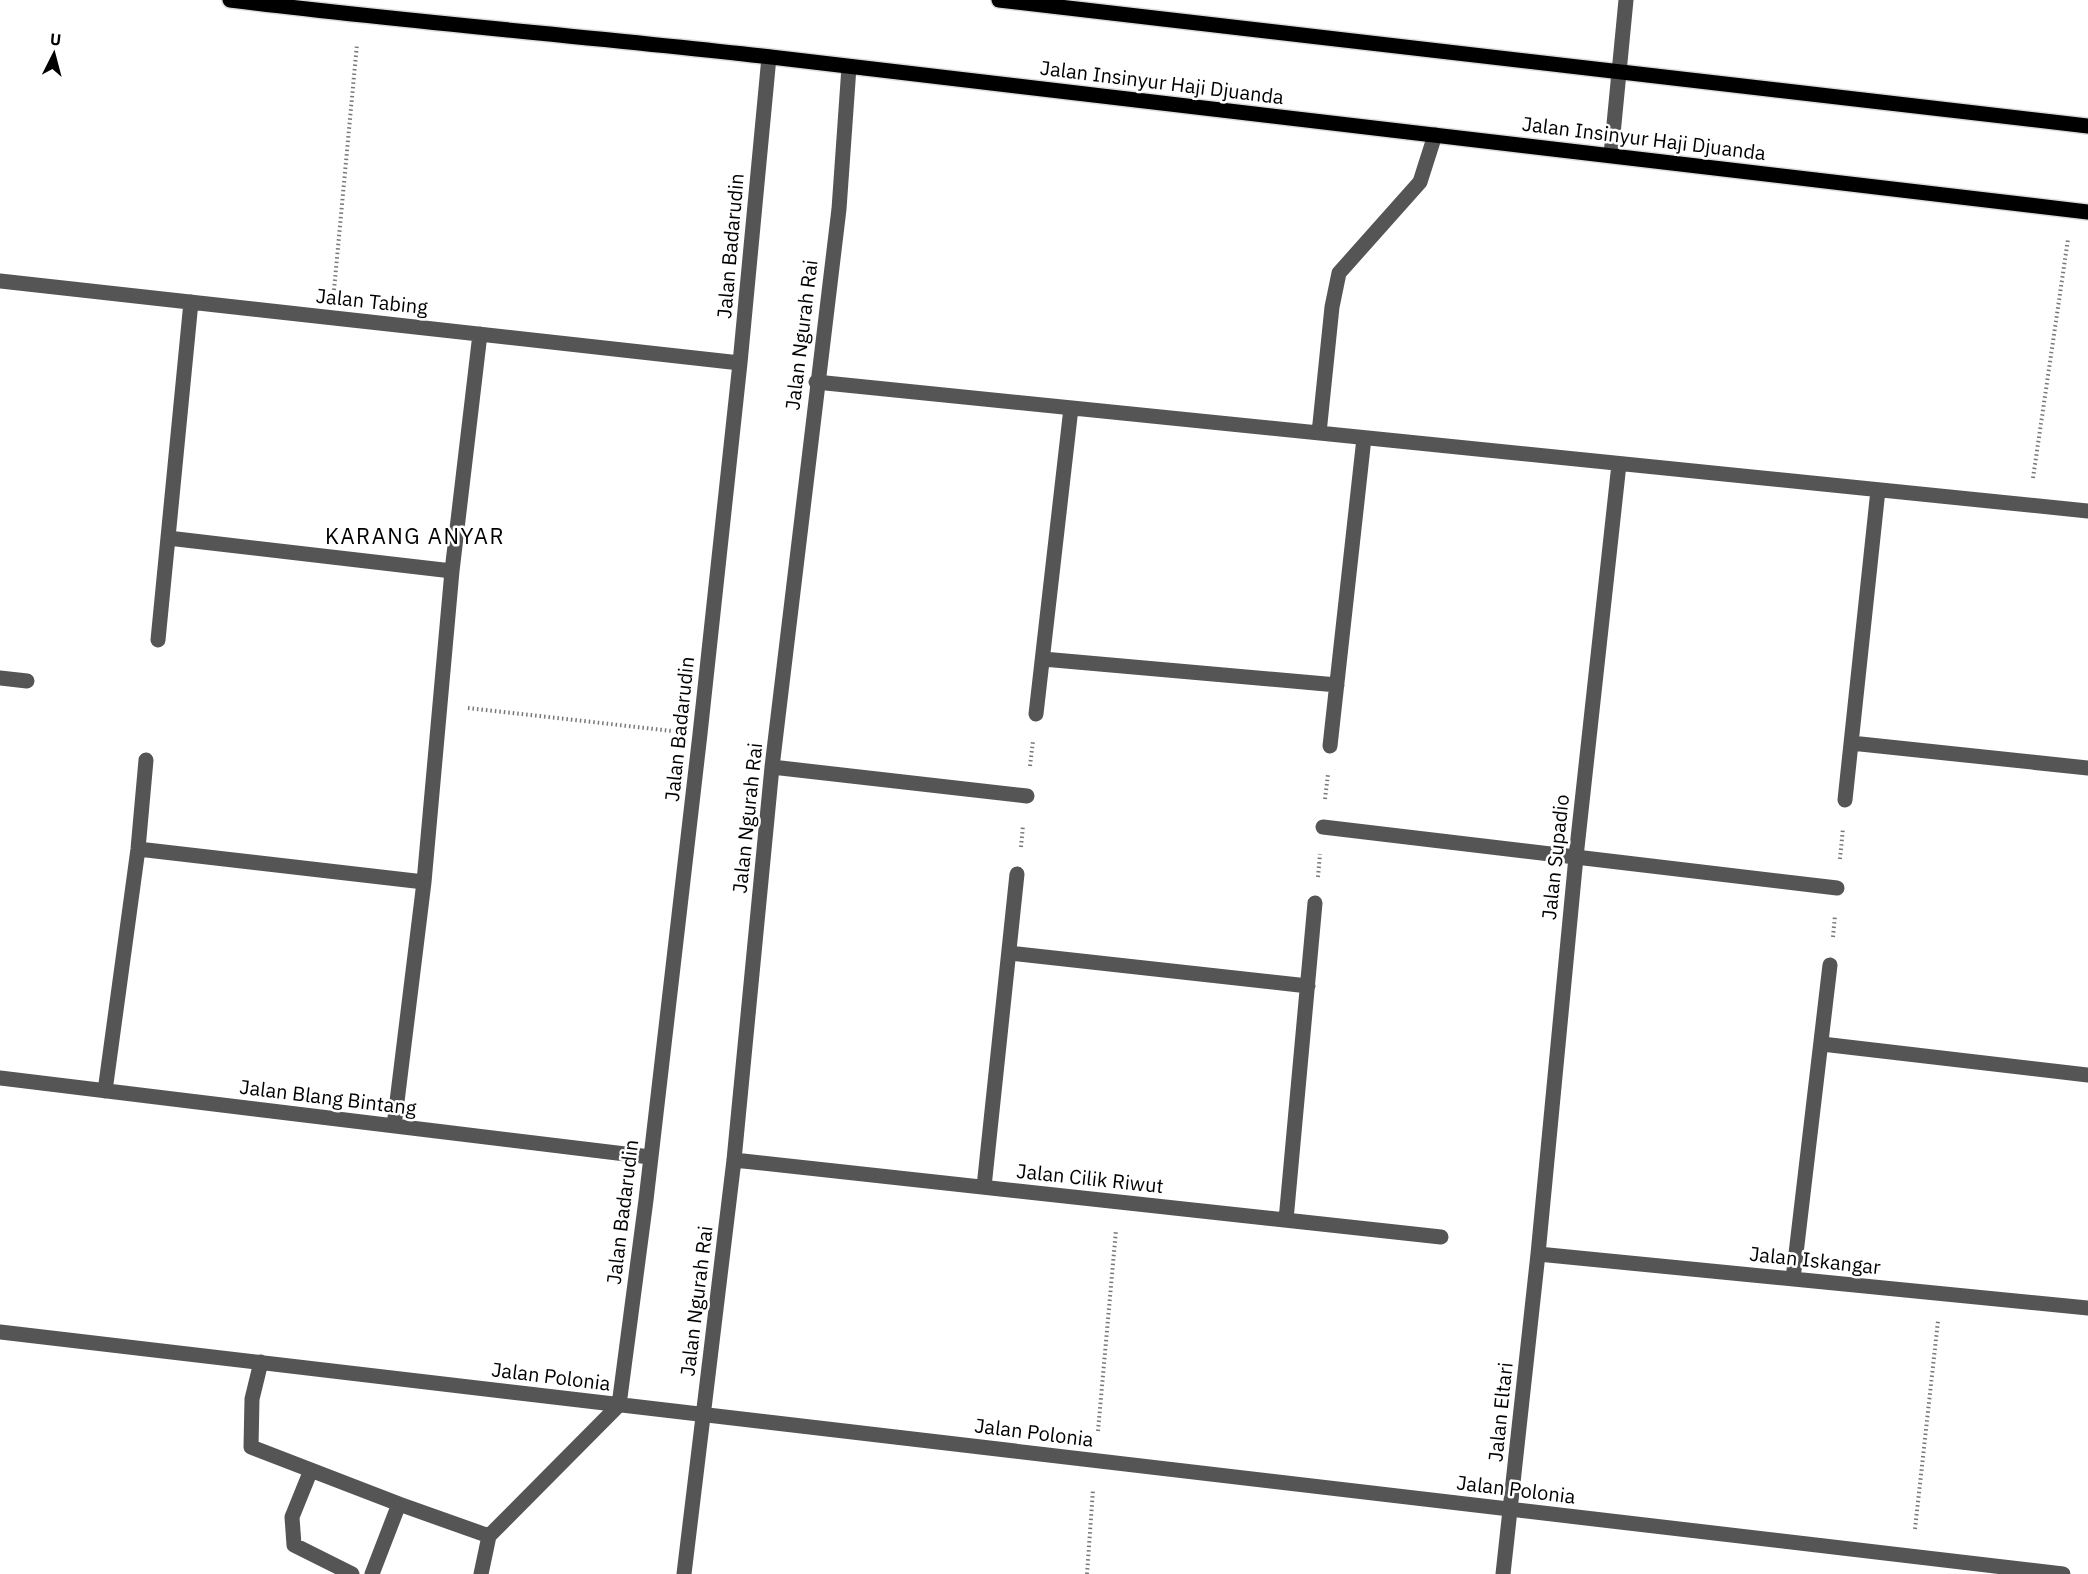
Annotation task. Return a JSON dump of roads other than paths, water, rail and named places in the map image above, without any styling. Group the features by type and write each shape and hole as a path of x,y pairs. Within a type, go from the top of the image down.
{"main road":[{"name":"Jalan Insinyur Haji Djuanda","path":"230,0 360,16 520,30 769,57 2080,211"},
{"path":"999,0 1617,74 2088,126"}],"street":[{"path":"1611,155 1617,74 1626,0"},
{"name":"Jalan Badarudin","path":"619,1405 700,734 740,363 769,57"},
{"name":"Jalan Ngurah Rai","path":"684,1574 734,1160 772,767 838,209 849,67"},
{"path":"1319,433 1332,307 1339,273 1420,182 1436,135"},
{"name":"Jalan Tabing","path":"0,281 740,363"},
{"path":"158,640 191,302"},
{"path":"394,1126 424,882 452,571 480,334"},
{"path":"816,382 2088,512"},
{"path":"1036,714 1071,408"},
{"path":"1330,746 1364,438"},
{"name":"Jalan Supadio","path":"1538,1254 1575,857 1619,464"},
{"path":"1845,800 1878,490"},
{"path":"168,538 452,571"},
{"path":"1043,659 1336,685"},
{"path":"0,678 27,681"},
{"path":"1851,743 2088,768"},
{"path":"105,1091 138,849 146,760"},
{"path":"772,767 1027,796"},
{"path":"1323,827 1837,888"},
{"path":"138,849 424,882"},
{"path":"984,1187 1017,874"},
{"path":"1287,1220 1315,903"},
{"path":"1009,953 1308,986"},
{"path":"1793,1279 1830,965"},
{"path":"1822,1044 2088,1075"},
{"name":"Jalan Blang Bintang","path":"0,1078 650,1157"},
{"name":"Jalan Cilik Riwut","path":"734,1160 1440,1237"},
{"name":"Jalan Iskangar","path":"1538,1254 2088,1308"},
{"name":"Jalan Eltari","path":"1503,1574 1538,1254"},
{"name":"Jalan Polonia","path":"0,1332 2062,1574"},
{"path":"261,1362 252,1399 251,1447 489,1536"},
{"path":"482,1574 489,1536 619,1405"},
{"path":"311,1470 292,1516 294,1545 352,1574"},
{"path":"372,1574 399,1504"}],"district":[{"name":"KARANG ANYAR","path":"415,535"}]}
